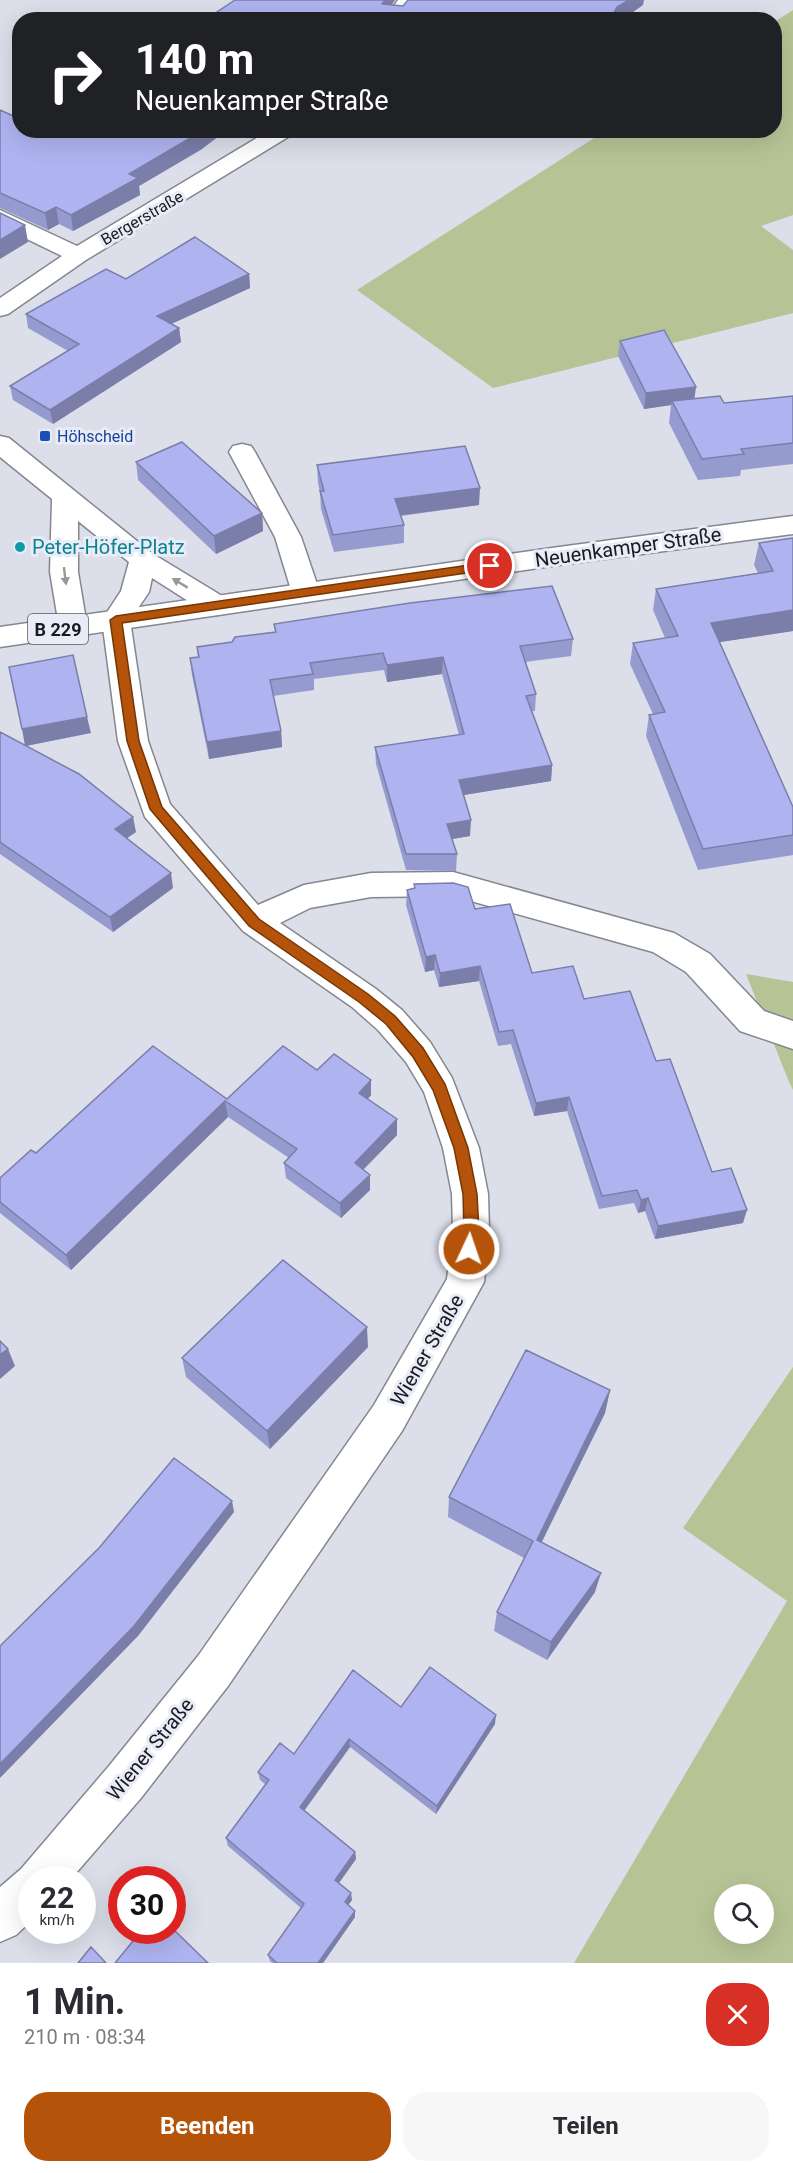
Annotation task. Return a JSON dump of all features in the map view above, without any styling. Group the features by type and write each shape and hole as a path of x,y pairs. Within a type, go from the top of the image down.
{"street":[{"name":"Bergerstraße","path":"0,309 78,255 273,138"},
{"path":"0,217 78,255"},
{"path":"0,444 143,560 217,606"},
{"path":"242,452 288,532 300,565 306,593"},
{"path":"65,497 64,572 73,626"},
{"name":"Neuenkamper Straße","path":"0,637 793,525"},
{"path":"116,620 135,592 143,560"},
{"name":"Wiener Straße","path":"51,1866 125,1782 213,1671 388,1418 465,1282 471,1232 470,1194 461,1148 440,1088 418,1053 390,1020 364,998 254,922 156,809 133,741 116,620"},
{"path":"254,922 304,897 371,885 453,884 663,942 698,963 752,1022 793,1035"},
{"path":"0,1919 18,1901"}],"green space":[{"path":"793,10 793,215 761,226 793,250 793,313 493,388 357,290 594,138 782,138 782,17"},
{"path":"746,974 793,982 793,1090 789,1082"},
{"path":"793,1367 793,1963 574,1963 787,1601 683,1528"}],"building":[{"path":"235,0 385,0 382,4 403,6 408,0 629,0 617,7 614,12 217,12"},
{"path":"0,110 12,115 12,138 190,138 129,174 138,178 71,215 56,207 45,213 0,193"},
{"path":"0,213 25,225 0,240"},
{"path":"195,237 249,274 157,316 179,328 50,410 10,386 79,344 26,314 106,269 126,279"},
{"path":"664,330 696,387 646,393 620,341"},
{"path":"720,396 724,403 793,396 793,443 741,449 744,454 702,459 672,401"},
{"path":"182,442 262,513 214,536 136,462"},
{"path":"465,446 480,488 395,499 404,525 333,535 320,491 324,491 317,465"},
{"path":"793,538 793,610 711,623 793,807 793,835 703,849 649,715 665,712 633,643 678,636 656,589 773,571 759,543"},
{"path":"552,586 573,639 520,646 536,694 526,696 552,765 459,780 471,820 447,824 457,854 406,854 375,747 464,734 443,657 387,665 383,653 310,663 313,674 270,680 281,731 207,742 190,658 199,657 197,647 232,642 235,637 276,632 274,624 410,603"},
{"path":"73,655 87,717 22,729 9,667"},
{"path":"0,732 79,774 133,817 115,829 171,873 110,917 0,842"},
{"path":"453,883 468,887 475,909 510,904 532,973 573,966 584,999 630,991 656,1061 670,1059 712,1172 731,1168 747,1210 658,1226 648,1198 641,1200 637,1190 602,1196 569,1097 536,1103 513,1030 499,1032 480,966 440,973 435,955 426,957 407,890 415,888 414,884"},
{"path":"153,1046 227,1099 283,1046 317,1070 334,1054 371,1080 359,1093 397,1119 355,1163 370,1175 340,1203 284,1163 297,1149 225,1101 66,1255 0,1202 0,1178 31,1150 36,1153"},
{"path":"283,1260 367,1327 267,1431 182,1358"},
{"path":"0,1341 8,1349 0,1355"},
{"path":"526,1350 610,1390 537,1540 601,1573 551,1642 497,1612 533,1541 449,1497"},
{"path":"174,1458 232,1501 134,1626 0,1764 0,1646 99,1548"},
{"path":"430,1667 496,1715 437,1806 349,1739 300,1807 355,1852 335,1880 351,1893 345,1902 355,1911 318,1963 277,1963 268,1955 304,1904 226,1838 269,1780 258,1772 280,1743 294,1754 353,1670 401,1707"},
{"path":"186,1942 208,1963 115,1963 131,1944 186,1944"},
{"path":"91,1947 106,1963 78,1963"}],"place":[{"name":"Höhscheid","path":"45,436"},
{"name":"Peter-Höfer-Platz","path":"20,547"}],"route":[{"path":"469,1249 470,1194 461,1148 440,1088 418,1053 390,1020 364,998 254,922 156,809 133,741 116,620 490,566"}]}
